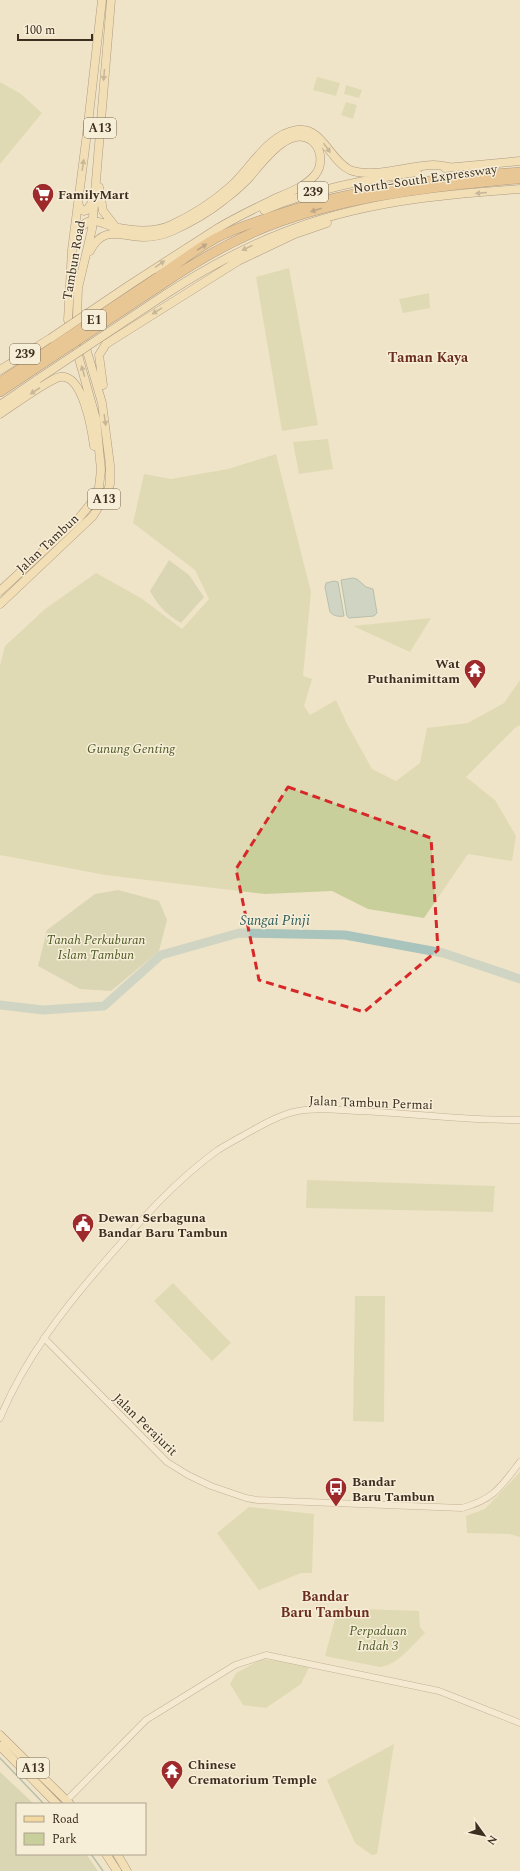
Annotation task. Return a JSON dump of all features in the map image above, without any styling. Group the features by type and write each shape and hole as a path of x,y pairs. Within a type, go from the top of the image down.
{"highway":[{"name":"North–South Expressway","path":"0,392 31,367 160,281 217,238 247,225 317,202 365,190 426,181 520,172"},
{"name":"North–South Expressway","path":"160,281 250,234 280,222 323,208 345,202 393,193 520,179"},
{"name":"North–South Expressway","path":"0,382 31,367"}],"main road":[{"path":"94,74 98,64 101,43 107,34 103,23 102,0"},
{"name":"Tambun Road","path":"78,203 102,0"},
{"name":"Tambun Road","path":"102,403 77,316 78,288 93,221 97,156 111,0"},
{"path":"72,249 81,228 86,223 93,221 115,227 143,230 168,226 180,220 218,197 233,184 256,158 276,140 297,130 303,130 314,134 320,139 339,163 355,172 373,172 435,164 449,167"},
{"path":"85,259 93,244 106,234 143,237 171,232 204,213 237,189 273,151 290,138 302,136 312,140 320,154 320,167 318,172 307,183 231,219 215,230"},
{"path":"97,156 103,211 115,227"},
{"name":"239","path":"0,370 215,230 291,198 351,182 449,167 520,161"},
{"path":"0,405 166,294 219,262 254,245 316,221 353,211 404,201 520,189"},
{"path":"78,203 80,208 84,211 88,210 91,206 95,193"},
{"name":"A13","path":"72,249 78,203"},
{"path":"102,403 104,392 99,355 106,344 238,260 289,237 335,220 353,211"},
{"name":"Tambun Road","path":"0,591 70,527 87,509 100,487 101,470 96,419 68,320 72,249"},
{"path":"0,414 49,382 60,377 65,377 73,383 82,395 89,420 96,460 101,470"},
{"name":"Jalan Tambun","path":"0,604 93,516 106,495 110,484 110,464 102,403"},
{"name":"A13","path":"0,1735 68,1802"},
{"name":"A13","path":"0,1746 56,1803"},
{"path":"107,1855 117,1871"},
{"path":"118,1855 127,1871"}],"street":[{"name":"Jalan Tambun Permai","path":"0,1418 24,1368 44,1338 128,1235 176,1185 219,1150 270,1120 300,1110 321,1110 520,1120"},
{"name":"Jalan Perajurit","path":"44,1338 167,1462 211,1486 246,1498 319,1504 462,1508 479,1504 490,1498 520,1462"},
{"path":"68,1802 146,1720 235,1665 266,1654 439,1691 520,1723"}],"highlighted area":[{"path":"288,787 431,838 438,950 364,1012 259,980 236,869"}],"green space":[{"path":"317,77 340,83 336,96 313,90"},
{"path":"0,82 21,94 42,113 0,164"},
{"path":"346,85 362,90 359,98 344,94"},
{"path":"346,102 357,105 353,119 341,115"},
{"path":"289,268 318,425 282,431 256,277"},
{"path":"429,293 430,308 403,313 399,299"},
{"path":"328,439 333,469 299,474 293,442"},
{"name":"Gunung Genting","path":"276,454 311,592 303,676 312,679 304,706 310,715 336,700 347,724 372,769 396,781 420,763 427,728 468,723 504,703 520,680 520,725 515,728 466,777 495,800 516,836 512,861 468,854 424,918 368,909 332,891 265,894 105,875 0,855 0,666 5,646 45,609 96,573 141,598 182,629 209,599 195,570 133,523 144,474 171,479 228,469"},
{"path":"169,560 189,575 204,597 181,623 163,610 150,591"},
{"path":"431,618 410,652 353,626"},
{"name":"Tanah Perkuburan Islam Tambun","path":"118,890 159,901 167,920 159,951 111,991 80,989 38,966 47,930 95,894"},
{"path":"307,1180 495,1186 493,1212 306,1208"},
{"path":"173,1283 231,1343 212,1361 154,1301"},
{"path":"355,1296 385,1296 384,1422 353,1421"},
{"path":"520,1472 520,1537 509,1534 467,1533 466,1516 485,1509"},
{"path":"249,1507 314,1514 312,1573 301,1573 259,1590 217,1533"},
{"name":"Perpaduan Indah 3","path":"338,1608 419,1611 420,1627 425,1633 399,1659 393,1663 380,1667 325,1656"},
{"path":"262,1659 310,1665 301,1684 266,1708 243,1705 230,1684 236,1673"},
{"path":"394,1744 377,1854 372,1855 355,1843 327,1780"},
{"path":"0,1772 33,1803 16,1803 16,1855 87,1855 98,1871 0,1871"}],"water":[{"path":"353,578 357,579 366,587 373,589 377,613 374,616 349,618 347,616 341,580"},
{"path":"334,581 338,582 344,616 336,616 330,612 325,587 326,583"}],"waterway":[{"name":"Sungai Pinji","path":"0,1005 43,1010 104,1006 161,955 239,933 345,935 443,953 520,979"},
{"path":"0,1758 43,1803"},
{"path":"92,1855 103,1871"}],"place":[{"name":"FamilyMart","path":"43,214"},
{"name":"Wat Puthanimittam","path":"475,690"},
{"name":"Dewan Serbaguna Bandar Baru Tambun","path":"83,1244"},
{"name":"Bandar Baru Tambun","path":"336,1508"},
{"name":"Chinese Crematorium Temple","path":"172,1790"}],"district":[{"name":"Taman Kaya","path":"428,357"},
{"name":"Bandar Baru Tambun","path":"325,1604"}]}
